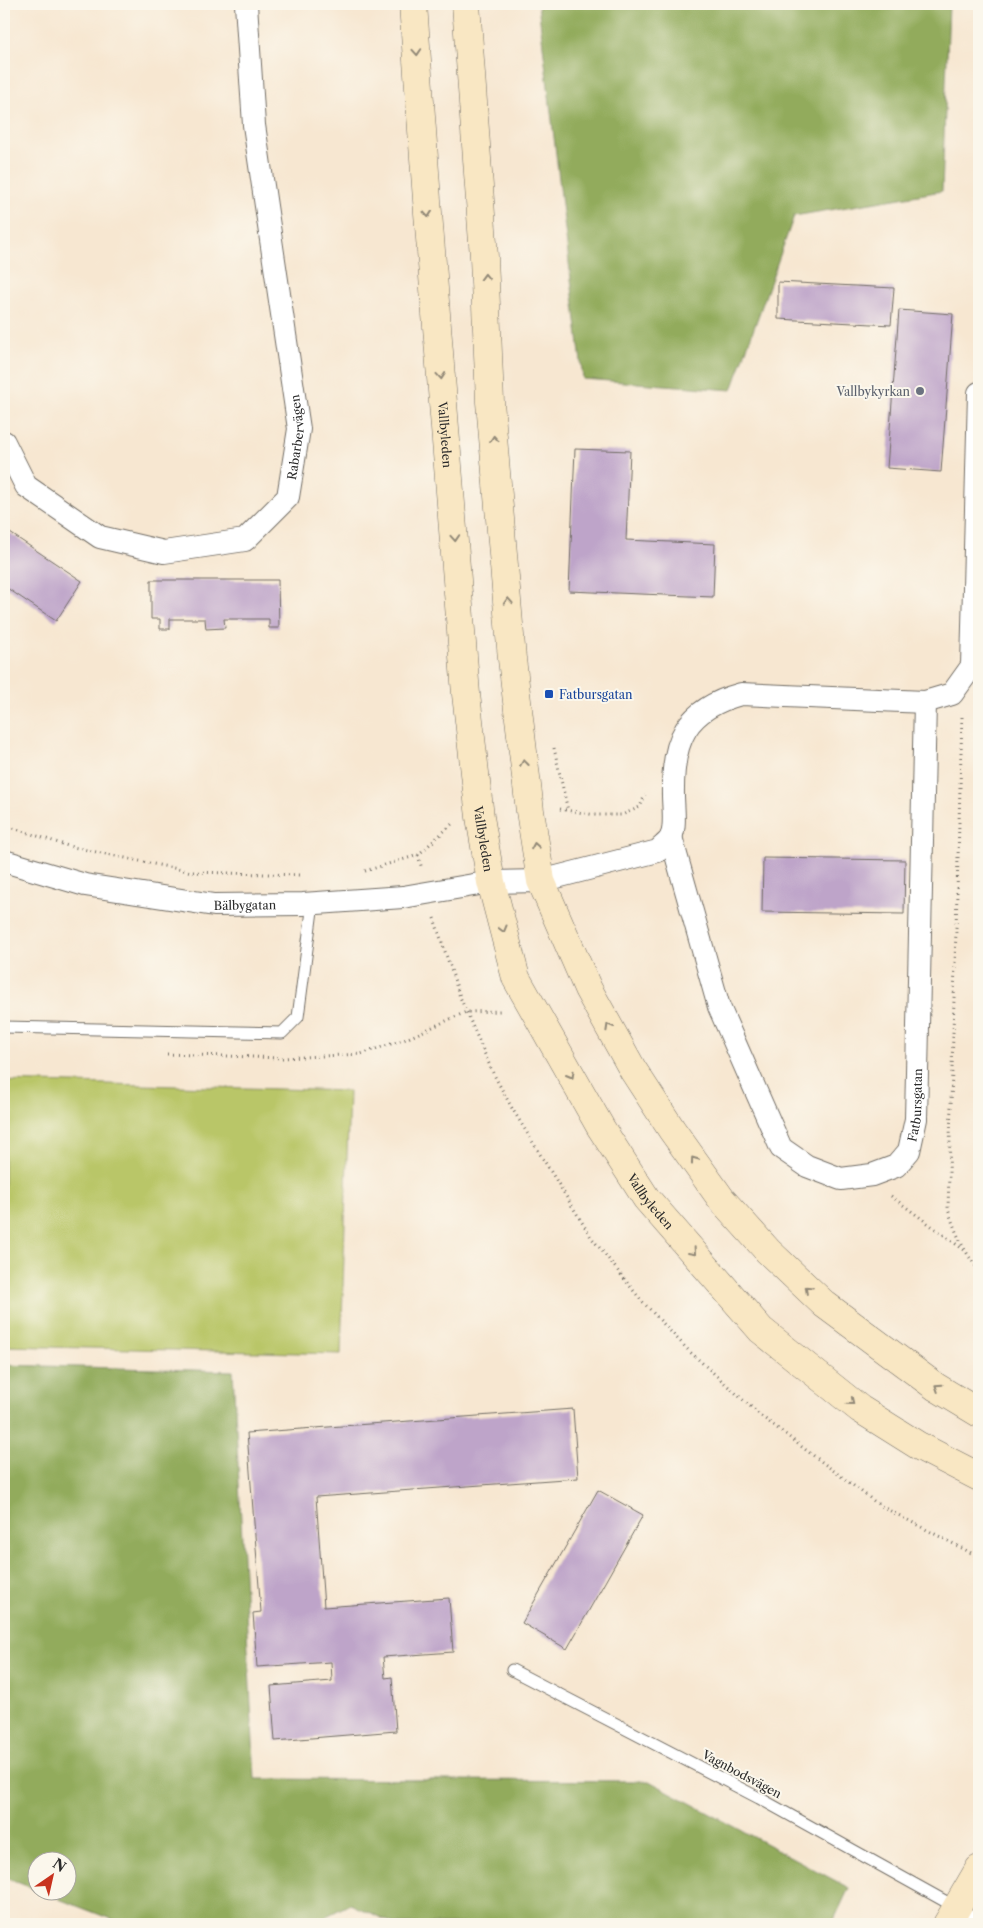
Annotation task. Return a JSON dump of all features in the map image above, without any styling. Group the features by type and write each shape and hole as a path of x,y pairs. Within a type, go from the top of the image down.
{"main road":[{"name":"Vallbyleden","path":"413,4 426,200 466,694 480,817 490,882 516,978 601,1128 646,1198 761,1330 860,1409 918,1446 979,1477"},
{"path":"466,4 484,257 490,402 512,659 530,811 541,881 588,989 633,1070 672,1130 722,1200 768,1251 824,1304 936,1386 979,1412"},
{"path":"961,1917 979,1868"}],"street":[{"name":"Rabarbervägen","path":"4,442 26,486 100,537 164,552 245,540 288,497 299,429 254,125 246,4"},
{"path":"952,694 972,666 977,571 979,393"},
{"name":"Fatbursgatan","path":"925,702 916,1119 909,1151 896,1166 872,1175 841,1179 807,1166 781,1148 719,1007 671,838 676,757 687,725 696,715 720,700 741,694 925,702 952,694"},
{"path":"490,882 541,881 658,851 671,838"},
{"name":"Bälbygatan","path":"4,861 85,885 205,903 314,903 403,897 490,882"}],"lane":[{"path":"4,1027 282,1033 298,1017 314,903"},
{"name":"Vagnbodsvägen","path":"512,1670 759,1798 961,1917"}],"path":[{"path":"952,694 962,712 948,1208 964,1250 979,1270"},
{"path":"553,745 568,811"},
{"path":"530,811 558,809 595,816 622,815 640,807 648,787"},
{"path":"358,872 418,855 458,818 480,817"},
{"path":"4,825 68,846 192,872 304,875"},
{"path":"418,855 434,917 466,1012 493,1073 513,1110 591,1236 641,1300 689,1351 769,1422 879,1505 979,1557"},
{"path":"466,1012 500,1011"},
{"path":"864,1176 964,1250"}],"green space":[{"path":"538,4 949,4 942,191 794,216 732,390 583,379"},
{"path":"4,1081 349,1091 341,1354 4,1346"},
{"path":"4,1365 233,1371 255,1779 649,1781 849,1888 832,1924 395,1924 350,1904 311,1924 124,1924 61,1900 78,1900 78,1850 28,1850 28,1886 4,1877"}],"building":[{"path":"778,282 894,288 891,325 778,319"},
{"name":"Vallbykyrkan","path":"899,310 953,314 941,472 887,468"},
{"path":"575,449 630,451 626,540 715,544 713,597 569,591"},
{"path":"4,529 82,581 56,621 4,586"},
{"path":"151,580 278,580 279,628 269,628 269,619 224,619 225,628 206,629 205,619 170,619 170,629 160,629 160,619 151,619"},
{"path":"763,858 905,860 904,914 762,912"},
{"path":"573,1409 578,1478 316,1497 324,1607 449,1598 453,1652 383,1657 385,1678 392,1677 396,1731 275,1741 271,1686 332,1681 331,1662 257,1667 253,1613 261,1612 247,1433"},
{"path":"598,1490 643,1515 567,1649 522,1623"}],"place":[{"name":"Vallbykyrkan","path":"920,391"},
{"name":"Fatbursgatan","path":"549,694"}]}
